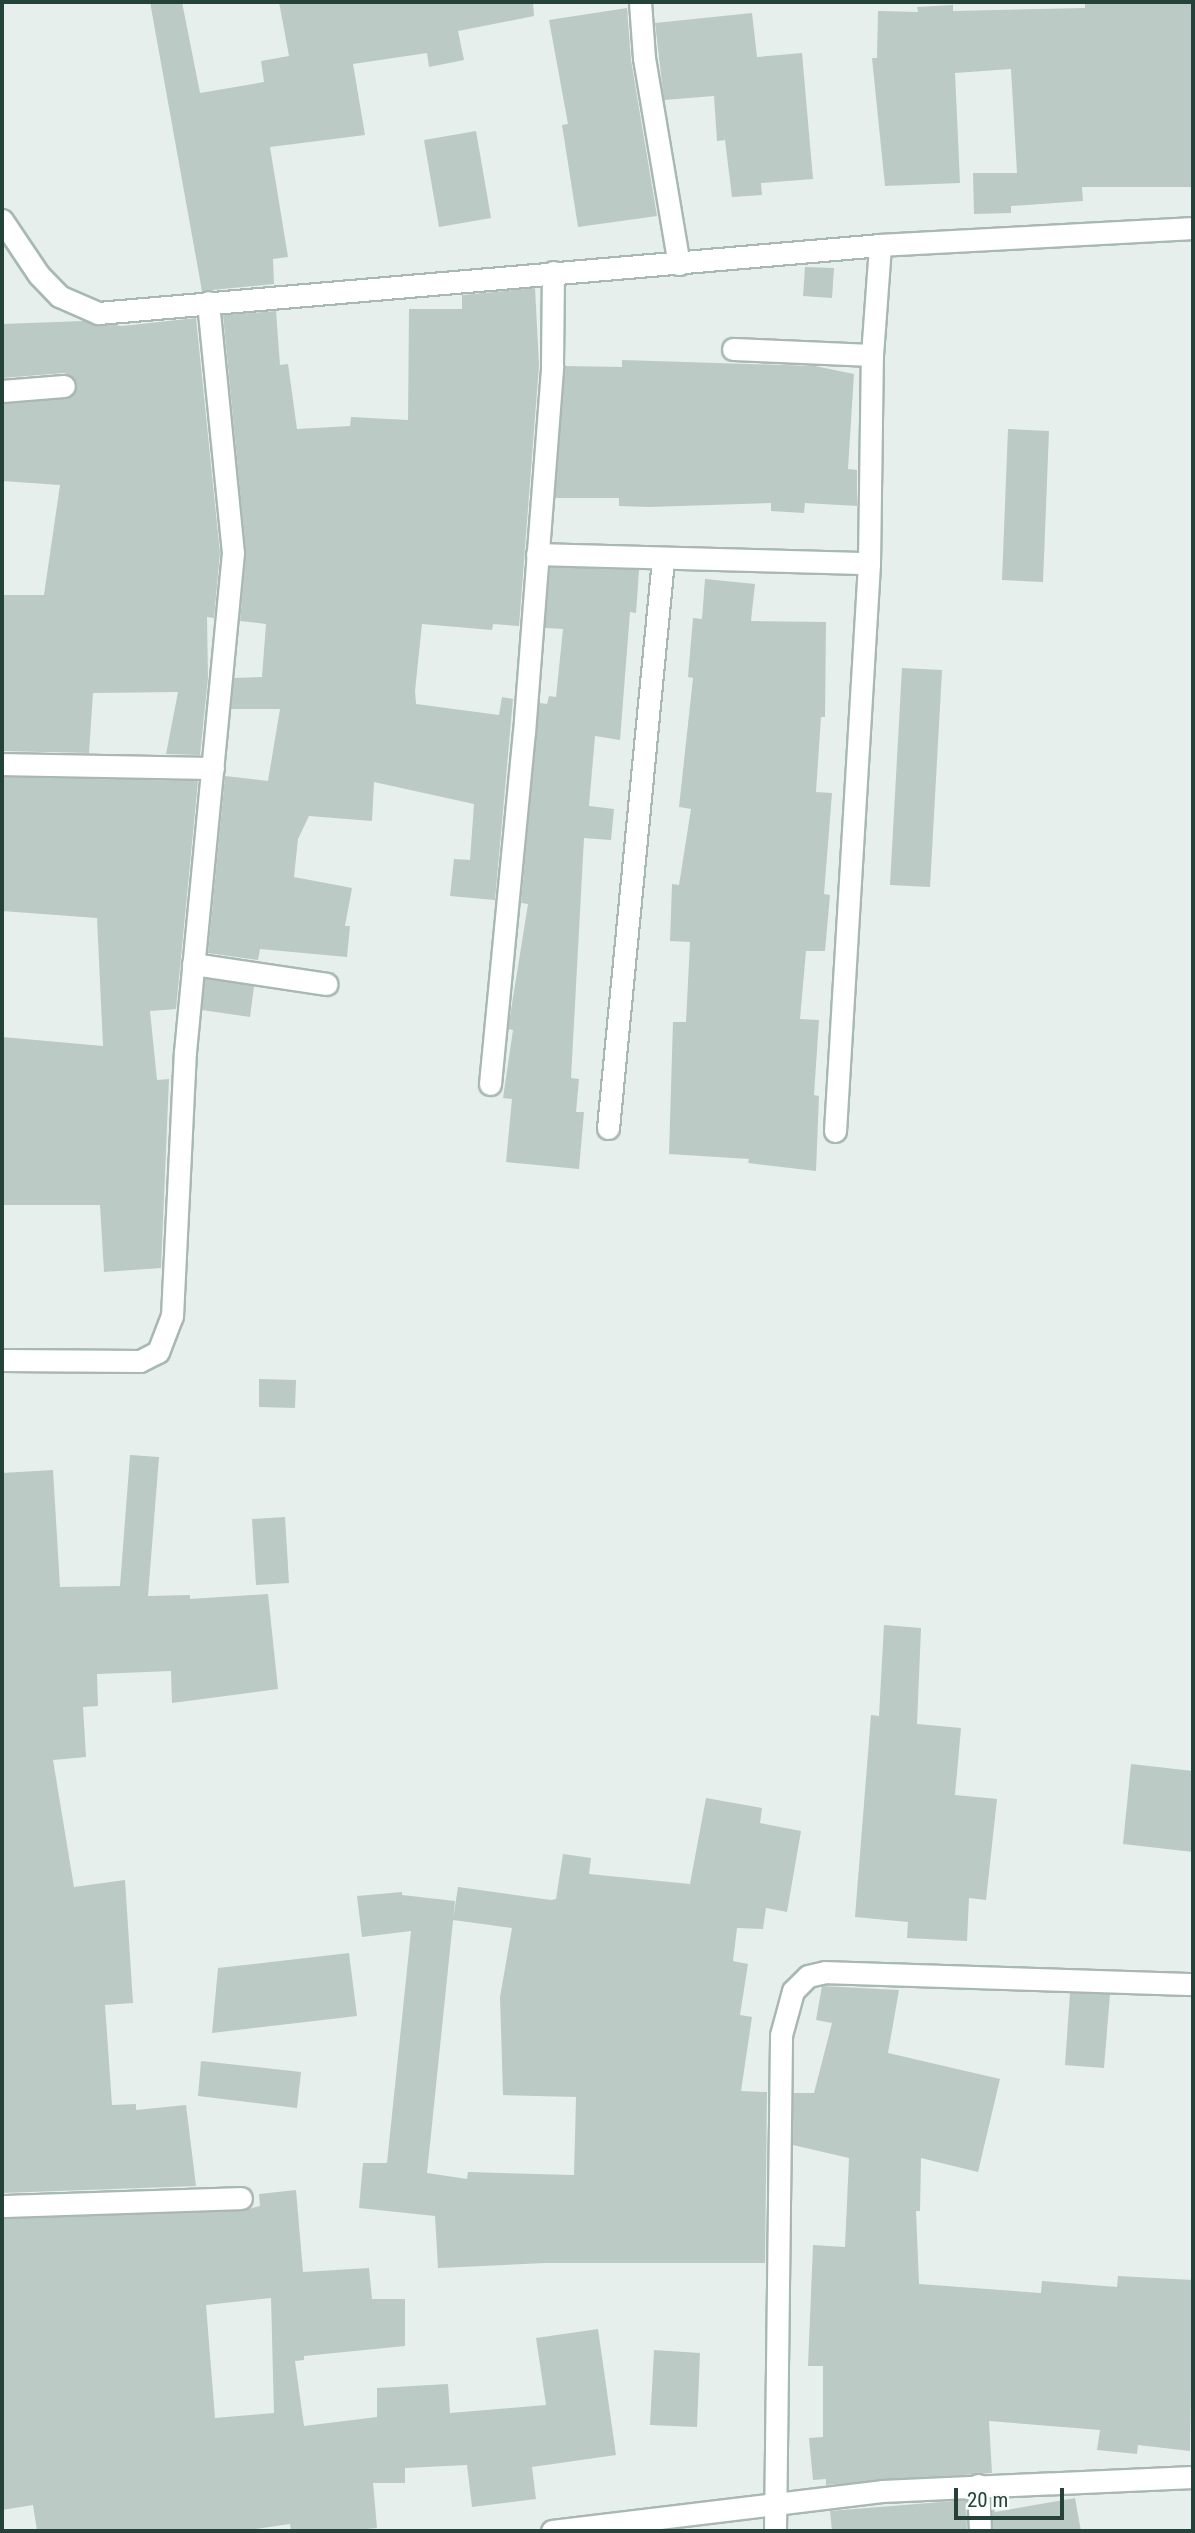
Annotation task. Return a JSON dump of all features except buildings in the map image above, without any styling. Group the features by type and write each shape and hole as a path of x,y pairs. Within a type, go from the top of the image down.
{"street":[{"path":"640,2 644,58 679,264"},
{"path":"2,220 38,275 73,306 97,313 880,245 1193,228"},
{"path":"835,1131 869,563 872,355 880,245"},
{"path":"490,1084 552,365 553,272"},
{"path":"2,1360 125,1363 158,1352 166,1339 172,1316 192,964 233,553 208,302"},
{"path":"733,349 872,355"},
{"path":"2,391 64,386"},
{"path":"537,554 663,560 869,563"},
{"path":"608,1128 663,560"},
{"path":"2,764 213,768"},
{"path":"192,964 327,984"},
{"path":"775,2531 781,2035 793,1991 808,1976 825,1972 1193,1984"},
{"path":"2,2206 241,2198"},
{"path":"552,2531 776,2502 978,2484 1193,2477"},
{"path":"978,2484 980,2531"}]}
